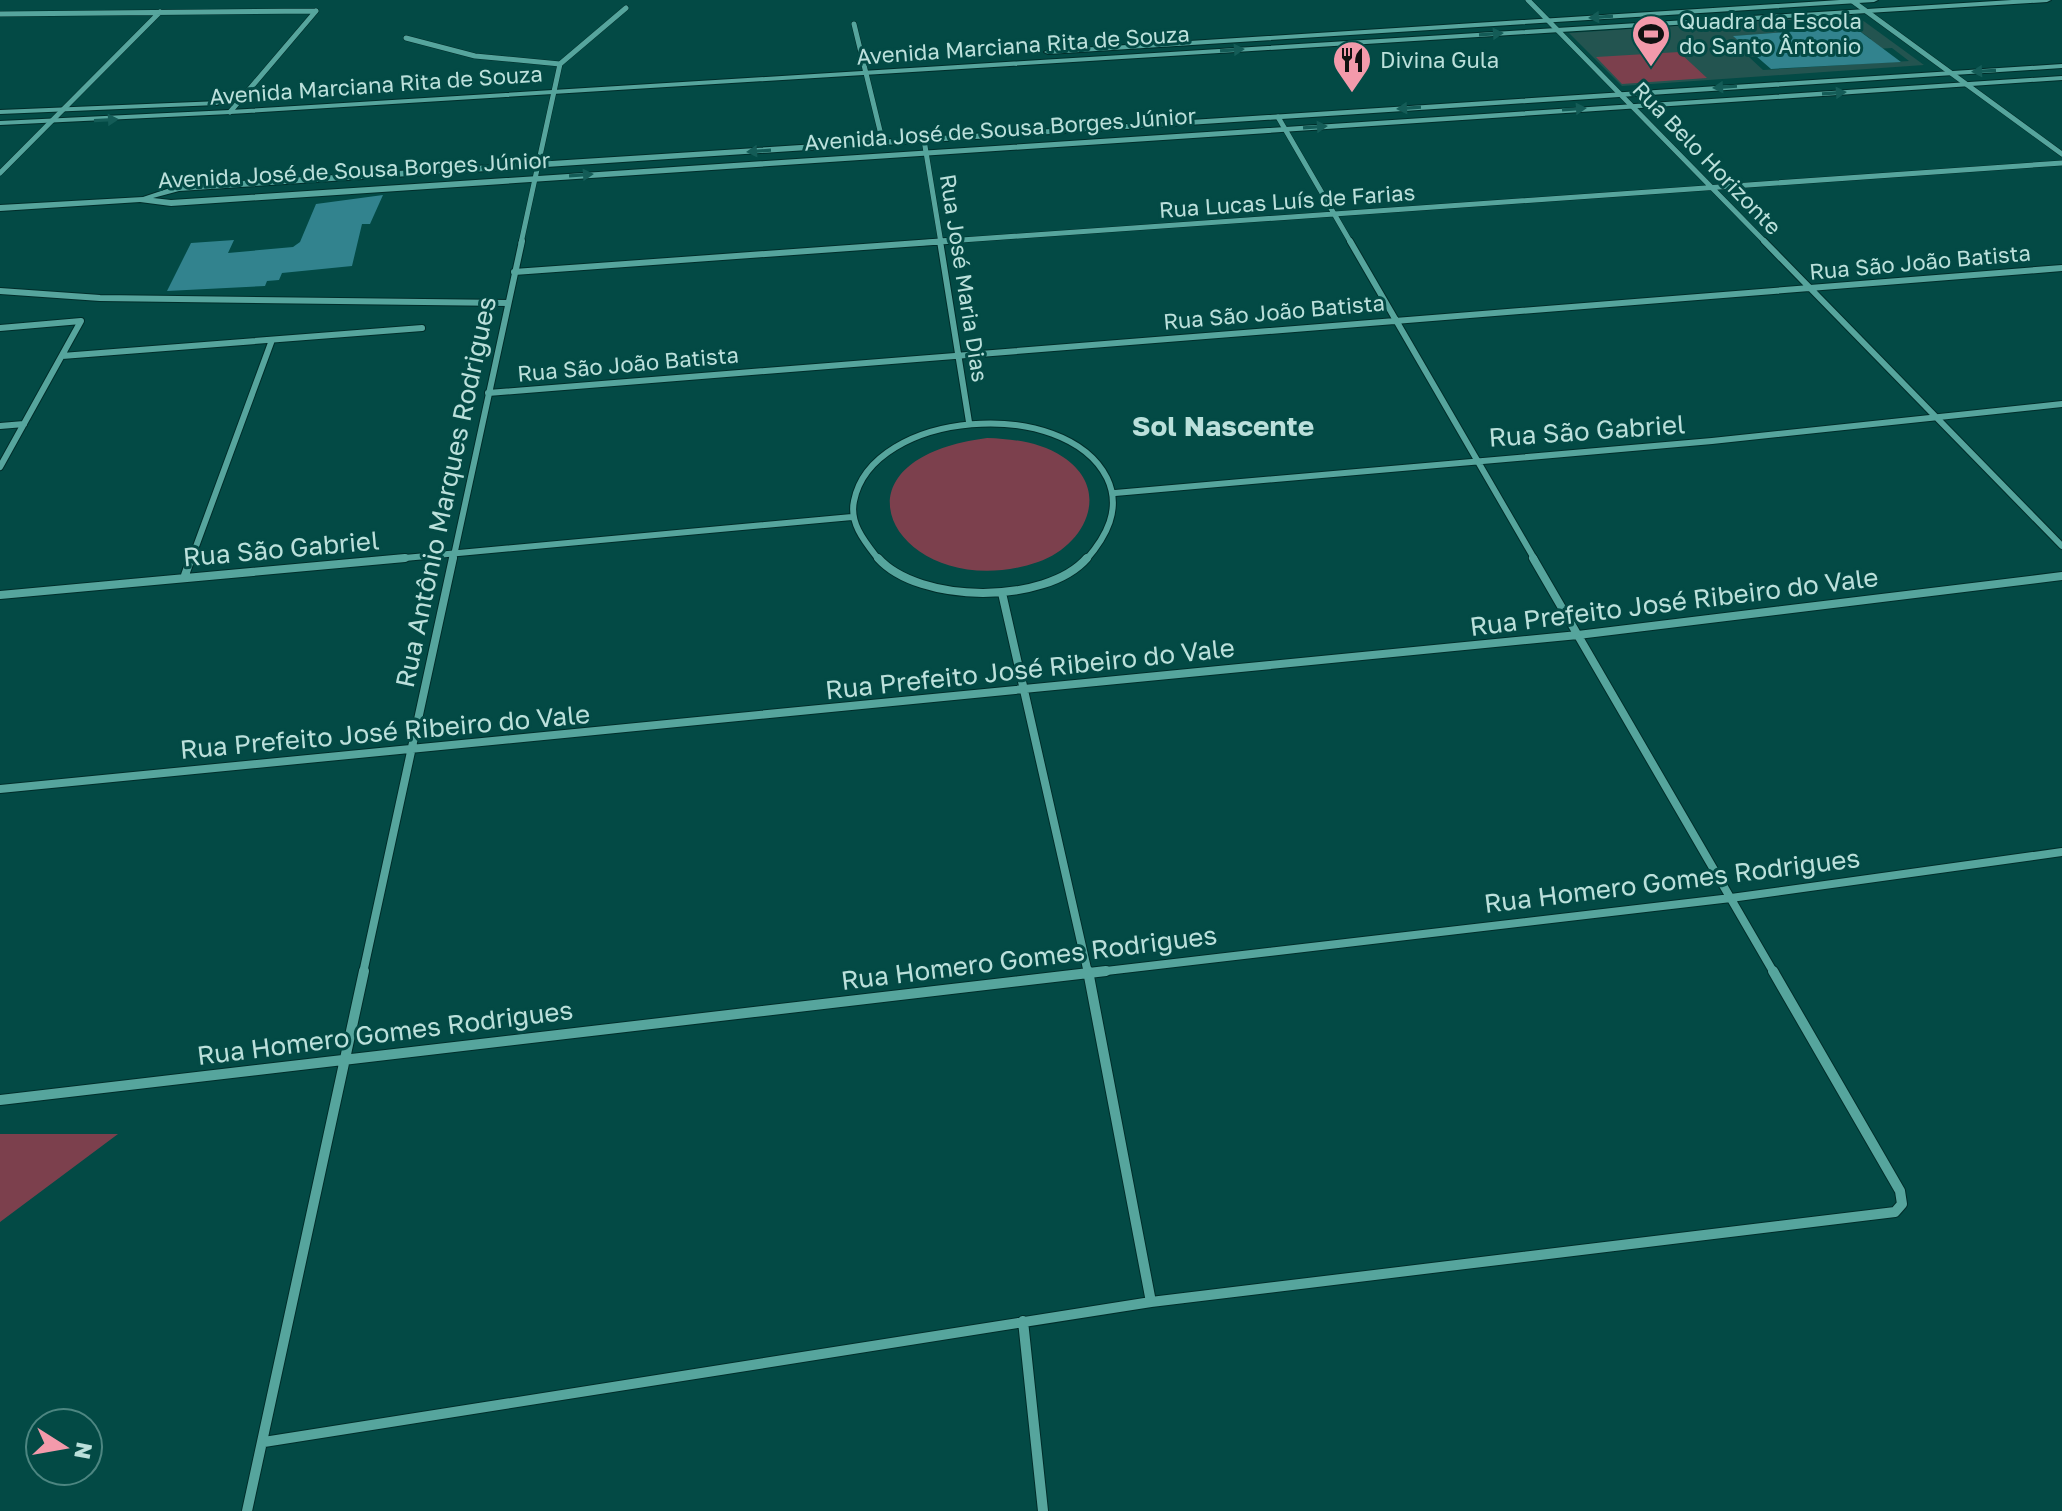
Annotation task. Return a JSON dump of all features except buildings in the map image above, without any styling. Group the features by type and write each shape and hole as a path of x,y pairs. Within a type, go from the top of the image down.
{"street":[{"name":"Rua Belo Horizonte","path":"1528,0 2062,546"},
{"name":"Avenida Marciana Rita de Souza","path":"0,123 50,123 554,92 1548,20 1874,0"},
{"name":"Avenida Marciana Rita de Souza","path":"0,112 867,68 2047,0"},
{"path":"1852,1 2062,154"},
{"path":"406,38 475,56 560,64 626,8"},
{"path":"1,15 316,11 230,112"},
{"path":"0,173 160,12"},
{"path":"1647,14 1660,24"},
{"path":"854,24 883,143"},
{"name":"Rua Antônio Marques Rodrigues","path":"247,1511 264,1442 342,1060 560,64"},
{"name":"Avenida José de Sousa Borges Júnior","path":"140,199 179,188 2062,66"},
{"name":"Avenida José de Sousa Borges Júnior","path":"140,199 171,203 2062,78"},
{"path":"264,1442 1151,1302 1895,1212 1902,1204 1900,1191 1278,117"},
{"name":"Rua José Maria Dias","path":"924,140 969,422"},
{"name":"Rua Lucas Luís de Farias","path":"514,272 2062,163"},
{"path":"0,208 140,199"},
{"name":"Rua São João Batista","path":"488,393 2062,268"},
{"path":"0,291 116,298 508,303"},
{"path":"0,328 81,321 0,467"},
{"path":"62,356 422,328"},
{"path":"184,578 272,340"},
{"name":"Rua São Gabriel","path":"1115,493 1476,459 1712,441 2062,404"},
{"path":"969,422 1009,423 1046,431 1078,446 1102,467 1115,493 1114,519 1102,545 1077,568 1043,584 1002,593 958,593 917,584 877,559 862,543 852,517 856,489 871,464 898,444 931,430 969,422"},
{"path":"0,426 24,424"},
{"name":"Rua São Gabriel","path":"0,595 852,517"},
{"name":"Rua Prefeito José Ribeiro do Vale","path":"0,789 1578,635 2062,576"},
{"path":"1002,593 1088,973 1151,1302"},
{"name":"Rua Homero Gomes Rodrigues","path":"0,1100 1731,898 2062,852"},
{"path":"1023,1321 1043,1511"}],"shaded area":[{"path":"1854,14 1924,65 1622,86 1569,33","holes":["1792,20 1804,30 1854,27 1871,39 1824,52 1892,48 1909,61 1763,70 1749,57 1812,53 1734,36 1787,32 1775,21"]},
{"name":"Quadra da Escola do Santo Ântonio","path":"1679,52 1707,78 1622,84 1596,57"},
{"path":"987,438 1026,442 1054,452 1078,470 1087,485 1087,516 1080,530 1055,554 1038,562 990,571 949,565 916,549 896,526 890,499 901,474 933,452"},
{"path":"0,1134 118,1134 0,1222"}],"place":[{"name":"Quadra da Escola do Santo Ântonio","path":"1651,68"},
{"name":"Divina Gula","path":"1352,94"}],"district":[{"name":"Sol Nascente","path":"1223,426"}]}
